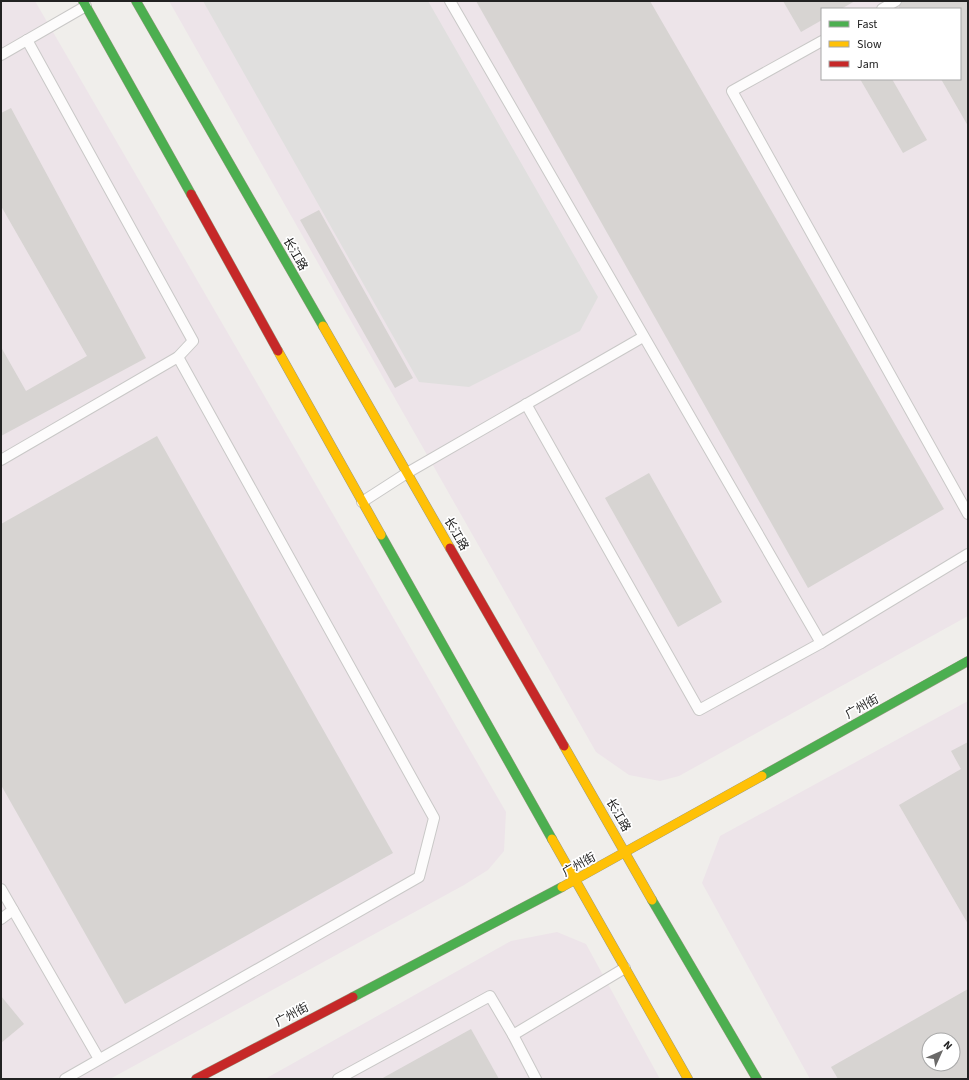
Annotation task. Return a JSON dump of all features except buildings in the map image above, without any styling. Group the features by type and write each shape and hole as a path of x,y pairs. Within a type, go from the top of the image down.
{"main road":[{"name":"长江路","path":"136,1 625,853 757,1079"},
{"path":"84,4 362,502 688,1079"},
{"name":"广州街","path":"196,1079 576,880 968,661"}],"lane":[{"path":"450,1 821,643"},
{"path":"884,8 896,1"},
{"path":"1,54 27,40 84,4"},
{"path":"1,460 178,357 193,341 27,40"},
{"path":"821,43 732,91 968,514"},
{"path":"362,502 407,473 643,337"},
{"path":"65,1079 419,877 434,818 178,357"},
{"path":"526,404 699,710 821,643 968,554"},
{"path":"1,890 100,1059"},
{"path":"1,919 13,910"},
{"path":"513,1035 626,968"},
{"path":"338,1079 490,996 513,1035 536,1079"}],"shaded area":[{"path":"1,1 35,1 506,812 504,851 488,870 464,885 110,1079 1,1079"},
{"path":"169,1 968,1 968,616 679,776 660,781 629,775 596,752"},
{"path":"203,1 428,1 598,297 580,331 469,387 419,382"},
{"path":"968,701 968,1079 810,1079 702,883 720,836"},
{"path":"557,932 586,944 660,1079 265,1079 511,941"}],"traffic: fast":[{"path":"83,1 191,194"},
{"path":"136,1 323,326"},
{"path":"381,535 552,839"},
{"path":"762,776 968,661"},
{"path":"353,997 562,887"},
{"path":"652,900 757,1079"}],"traffic: slow":[{"path":"323,326 450,548"},
{"path":"278,351 381,535"},
{"path":"564,746 652,900"},
{"path":"562,887 762,776"},
{"path":"552,839 688,1079"}],"traffic: jam":[{"path":"191,194 278,351"},
{"path":"450,548 564,746"},
{"path":"196,1079 353,997"}]}
